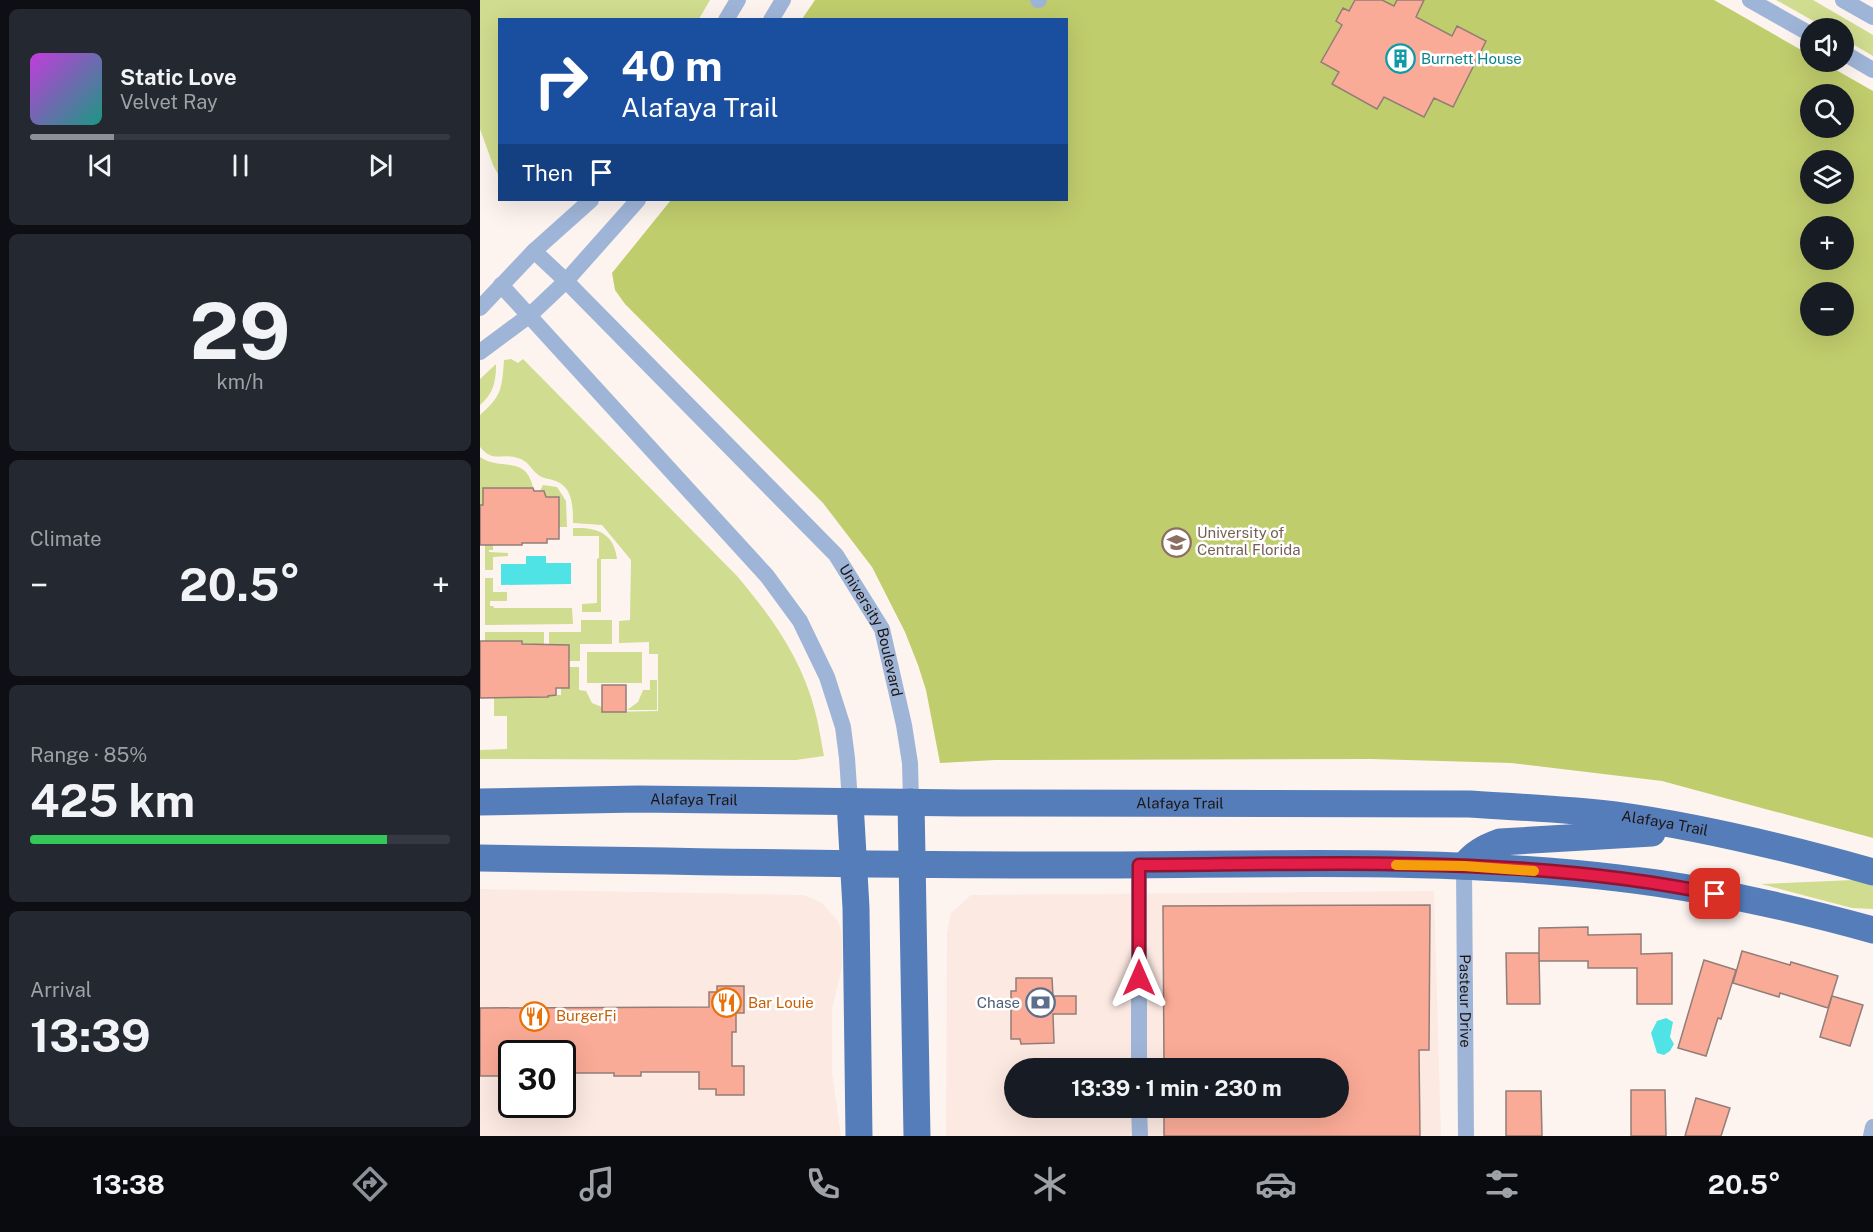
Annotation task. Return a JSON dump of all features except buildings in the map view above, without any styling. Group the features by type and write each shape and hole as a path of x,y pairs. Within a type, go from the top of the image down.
{"main road":[{"name":"Alafaya Trail","path":"480,802 638,799 1469,804 1615,815 1796,850 1873,872"},
{"path":"850,802 856,908 859,1136"},
{"name":"University Boulevard","path":"911,802 917,1136"},
{"path":"1464,866 1482,849 1500,842 1702,830"},
{"path":"480,858 913,865 1464,866 1618,878 1696,890 1873,930"}],"street":[{"path":"727,18 738,0"},
{"path":"772,18 783,0"},
{"path":"1750,0 1800,28"},
{"path":"1843,0 1873,17"},
{"path":"1854,59 1873,70"},
{"path":"480,308 534,251 590,201"},
{"path":"480,352 530,315 566,281 637,201"},
{"name":"University Boulevard","path":"534,251 836,555 882,629 910,763 911,802"},
{"path":"501,285 767,576 800,621 827,677 843,727 850,802"},
{"path":"1138,1058 1139,865"},
{"name":"Pasteur Drive","path":"1464,866 1466,1136"},
{"path":"1139,1118 1140,1136"},
{"path":"1871,1136 1873,1127"}],"shaded area":[{"path":"480,889 804,895 822,903 838,921 842,939 842,967 832,1009 832,1072 841,1136 480,1136"},
{"path":"1434,891 1441,1136 946,1136 947,933 951,913 971,895"}],"green space":[{"path":"480,0 710,0 700,18 498,18 498,174 480,129"},
{"name":"University of Central Florida","path":"815,0 1714,0 1800,49 1800,72 1840,72 1873,91 1873,838 1662,781 1511,763 1372,759 995,760 940,763 926,690 918,665 905,632 872,567 823,503 625,304 615,290 612,273 670,201 1068,201 1068,18 803,18"},
{"path":"1776,0 1813,0 1844,18 1808,18"},
{"path":"1854,24 1873,35 1873,56 1854,45"},
{"path":"511,359 518,363 523,359 750,591 794,656 815,711 824,756 796,760 480,759 480,750 507,749 507,716 494,716 494,698 561,695 561,688 569,688 569,667 579,667 579,690 586,691 592,703 602,707 603,712 658,711 658,654 649,654 649,642 619,643 619,621 630,620 631,560 602,525 573,523 571,500 563,485 540,476 519,458 492,456 480,447 480,415 497,397 500,391 504,360"},
{"path":"496,364 493,386 480,405 480,379"},
{"path":"480,457 488,461 520,467 531,479 534,491 533,488 483,488 483,505 480,505"},
{"path":"543,485 557,487 566,501 567,527 559,527 559,498 546,497 544,491 540,491"},
{"path":"573,528 590,529 603,533 615,550 617,559 601,559 601,612 582,612 582,604 597,603 599,536 573,536"},
{"path":"485,542 496,545 493,545 493,550 489,552 508,553 508,556 493,557 493,570 485,570"},
{"path":"485,578 493,578 493,592 507,592 507,601 490,601 490,606 494,608 572,608 573,624 485,625"},
{"path":"581,620 612,620 612,644 580,644 580,661 569,661 569,645 549,644 549,632 581,632"},
{"path":"485,632 544,632 544,644 495,641 485,645"},
{"path":"587,652 642,652 642,683 587,683"},
{"path":"650,680 657,680 657,710 627,710 638,702 643,690 650,690"},
{"path":"1854,880 1873,886 1873,909 1852,908 1761,884"}],"water":[{"path":"526,556 546,556 546,563 571,563 571,584 501,585 501,564 526,564"},
{"path":"1666,1018 1673,1022 1670,1037 1674,1044 1664,1055 1657,1053 1651,1033 1657,1021"}],"slow traffic":[{"path":"1396,865 1464,866 1534,871"}],"place":[{"name":"Burnett House","path":"1400,59"},
{"name":"University of Central Florida","path":"1176,542"},
{"name":"Bar Louie","path":"727,1003"},
{"name":"Chase","path":"1041,1003"},
{"name":"BurgerFi","path":"535,1016"}],"route":[{"path":"1139,978 1139,865 1464,866 1618,878 1715,894"}]}
